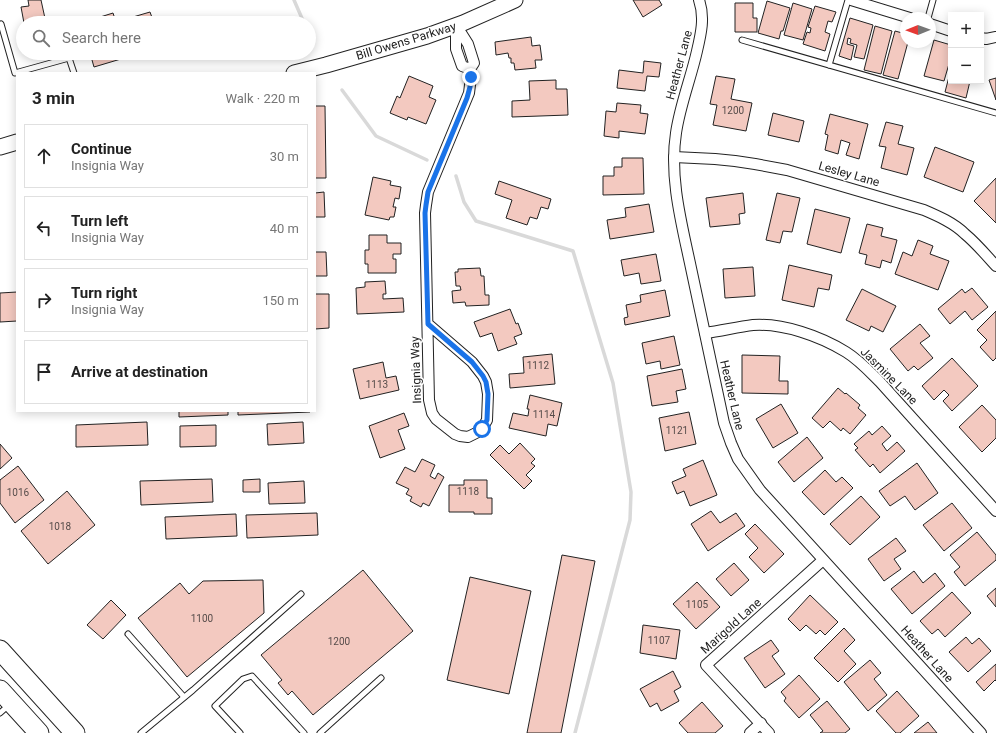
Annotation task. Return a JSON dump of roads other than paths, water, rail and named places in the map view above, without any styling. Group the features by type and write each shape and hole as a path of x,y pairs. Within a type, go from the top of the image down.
{"highway":[{"path":"0,650 75,733"},
{"path":"4,702 39,733"}],"main road":[{"name":"Bill Owens Parkway","path":"298,72 410,42 456,26 515,0"},
{"path":"0,145 16,142"}],"street":[{"name":"Heather Lane","path":"699,0 703,21 702,31 695,62 677,124 675,135 674,173 681,219 705,333 724,423 731,443 738,459 760,490 981,733"},
{"path":"851,0 900,15"},
{"name":"Insignia Way","path":"428,324 472,362 486,382 488,394 487,420 482,429 468,437 455,434 441,424 432,413 429,400 426,205 428,192 469,93 471,77 470,69 462,66 456,49 456,26"},
{"path":"936,26 948,30"},
{"path":"984,39 996,37"},
{"name":"Lesley Lane","path":"674,157 735,161 787,170 924,210 940,217 965,233 996,266"},
{"name":"Jasmine Lane","path":"705,333 753,325 765,325 800,332 823,340 846,352 864,366 880,382 996,511"},
{"name":"Marigold Lane","path":"769,733 706,665 823,560"},
{"path":"750,733 760,723"}],"lane":[{"path":"829,65 848,0"},
{"path":"930,12 933,0"},
{"path":"0,25 1,24 16,73"},
{"path":"742,40 996,113"},
{"path":"19,72 63,60"},
{"path":"71,60 74,72"},
{"path":"141,733 184,698 301,594"},
{"path":"128,634 184,698"},
{"path":"240,733 215,706 243,679 252,676 304,733"},
{"path":"320,733 381,678"}],"waterway":[{"path":"294,0 301,16"},
{"path":"342,90 376,136 427,160"},
{"path":"456,176 464,202 476,221 573,251 613,383 631,492 630,520 575,733"}]}
